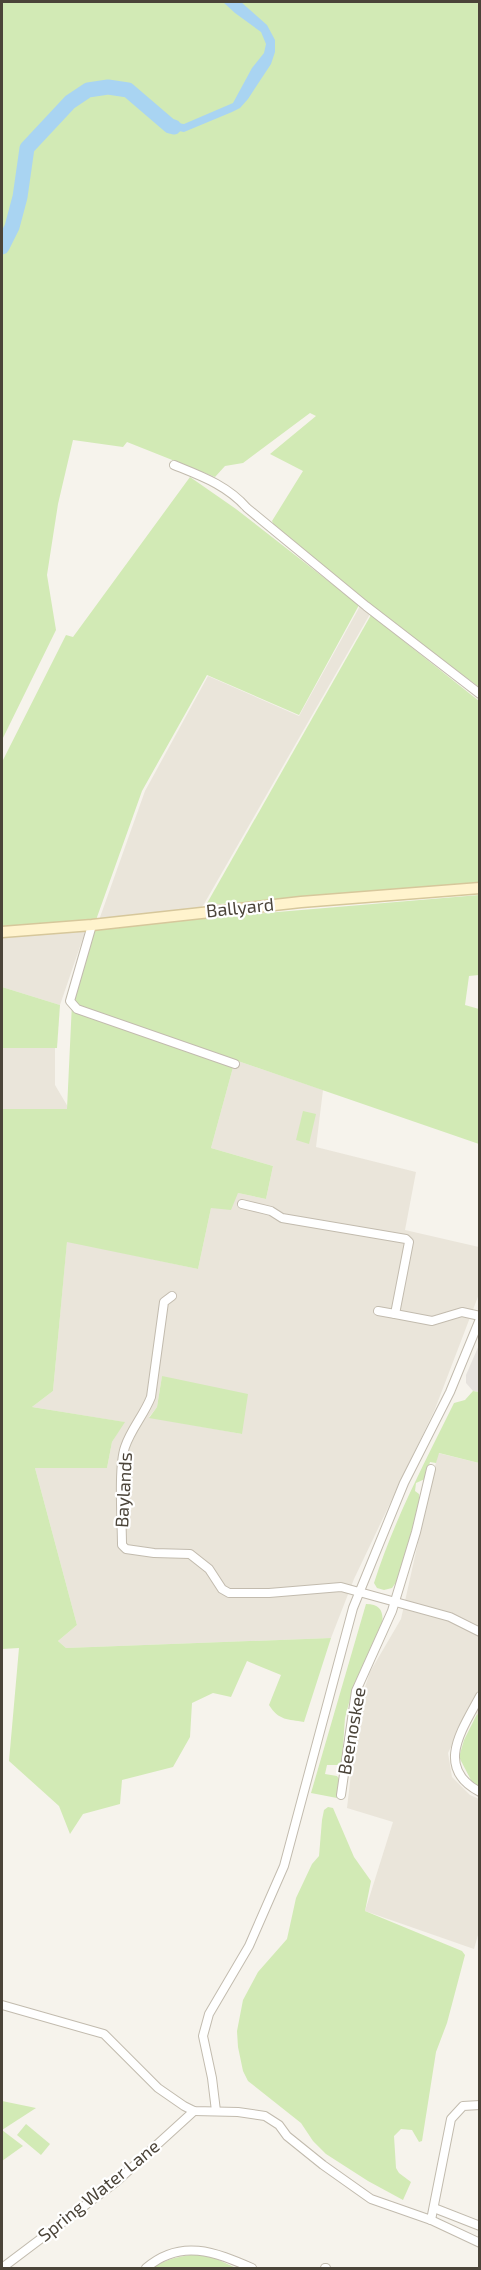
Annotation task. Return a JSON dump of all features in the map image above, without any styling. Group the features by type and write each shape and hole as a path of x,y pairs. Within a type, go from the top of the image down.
{"street":[{"path":"174,465 214,481 366,606 480,694"},
{"name":"Ballyard","path":"2,932 93,925 301,902 480,888"},
{"path":"93,925 70,1001 77,1009 235,1064"},
{"path":"242,1204 270,1211 282,1218 406,1239 408,1242 395,1314"},
{"name":"Baylands","path":"172,1296 164,1302 150,1397 146,1410 125,1446 123,1455 122,1545 126,1549 137,1552 190,1554 209,1569 222,1589 229,1593 269,1593 341,1587 359,1591"},
{"path":"216,2111 203,2036 209,2014 249,1946 284,1866 359,1591 404,1483 450,1392 480,1317 462,1312 432,1321 378,1311"},
{"name":"Beenoskee","path":"341,1795 356,1691 395,1603 416,1532 431,1469"},
{"path":"359,1591 450,1617 480,1632"},
{"path":"480,1696 461,1732 453,1757 456,1772 466,1785 480,1792"},
{"path":"2,2005 104,2034 158,2088 194,2111 265,2116 279,2125 287,2136 323,2165 371,2199 431,2220 480,2243"},
{"path":"431,2220 451,2119 463,2106 480,2105"},
{"name":"Spring Water Lane","path":"2,2268 116,2182 194,2111"},
{"path":"434,2208 480,2226"},
{"path":"146,2268 170,2254 200,2249 252,2268"}],"shaded area":[{"path":"360,606 370,614 200,909 99,920 145,791 208,676 299,716"},
{"path":"86,929 60,1005 2,987 2,936"},
{"path":"2,1048 55,1048 55,1085 67,1109 2,1109"},
{"path":"235,1060 323,1090 316,1147 416,1172 405,1230 479,1247 479,1294 435,1409 354,1579 331,1638 66,1648 58,1641 77,1625 35,1468 107,1468 112,1442 124,1422 32,1407 53,1391 67,1241 198,1269 211,1208 238,1193 266,1199 273,1166 211,1148","holes":["162,1376 242,1434 149,1417 157,1407"]},
{"path":"479,1345 480,1392 473,1391 466,1383 466,1375"},
{"path":"438,1453 479,1463 479,1715 469,1710 448,1753 452,1777 470,1795 479,1799 480,1928 474,1949 365,1911 393,1822 347,1808 359,1705 370,1672 401,1619"}],"green space":[{"path":"2,2 479,2 479,687 404,631 275,527 272,521 303,471 270,454 316,416 310,413 243,463 225,466 215,477 127,442 123,447 73,440 58,504 47,575 56,630 2,740"},
{"path":"190,477 236,509 359,605 299,715 207,675 142,791 96,920 2,926 2,762 66,635 73,637"},
{"path":"371,615 479,701 479,884 206,905"},
{"path":"479,895 479,975 469,976 465,1005 479,1009 479,1144 235,1060 211,1148 273,1166 266,1199 238,1193 231,1210 211,1208 198,1269 67,1242 53,1391 32,1407 125,1422 112,1442 107,1468 35,1468 77,1625 58,1641 66,1648 331,1638 304,1722 280,1717 269,1705 281,1675 247,1661 231,1697 213,1693 192,1703 190,1737 173,1767 122,1780 120,1804 83,1814 70,1834 59,1806 9,1761 19,1648 2,1649 2,1109 67,1109 72,1003 90,928"},
{"path":"2,987 60,1005 57,1048 2,1048"},
{"path":"303,1111 316,1114 309,1144 296,1140"},
{"path":"162,1376 248,1394 242,1434 149,1418 157,1407"},
{"path":"473,1391 479,1392 479,1463 439,1453 436,1463 430,1462 425,1479 416,1483 415,1491 419,1494 420,1502 399,1578 392,1588 384,1590 377,1588 374,1583 382,1560 421,1469 454,1403 465,1400"},
{"path":"366,1604 378,1607 382,1617 382,1626 350,1699 345,1718 342,1762 338,1765 327,1765 325,1774 337,1776 339,1779 337,1798 311,1793"},
{"path":"477,1714 479,1715 479,1788 473,1784 459,1757 464,1740"},
{"path":"328,1807 333,1808 354,1857 371,1881 365,1911 462,1951 465,1955 447,2023 436,2052 422,2141 419,2142 412,2130 401,2129 394,2136 396,2168 411,2182 403,2200 326,2154 313,2141 301,2123 248,2081 243,2071 238,2047 237,2031 243,2000 258,1972 287,1939 296,1898 312,1864 319,1856 322,1820 324,1810"},
{"path":"2,2101 36,2108 2,2130"},
{"path":"26,2124 50,2144 41,2155 17,2135"},
{"path":"2,2130 23,2146 2,2161"},
{"path":"198,2254 208,2255 236,2268 153,2268 169,2260"}],"water":[{"path":"223,2 241,2 267,25 275,40 275,52 271,64 240,108 184,132 167,129 155,118 158,114 171,122 184,124 233,103 252,68 264,53 266,44 261,32"}],"waterway":[{"path":"2,247 12,227 20,197 27,148 70,102 88,90 108,87 128,90 174,127"}]}
